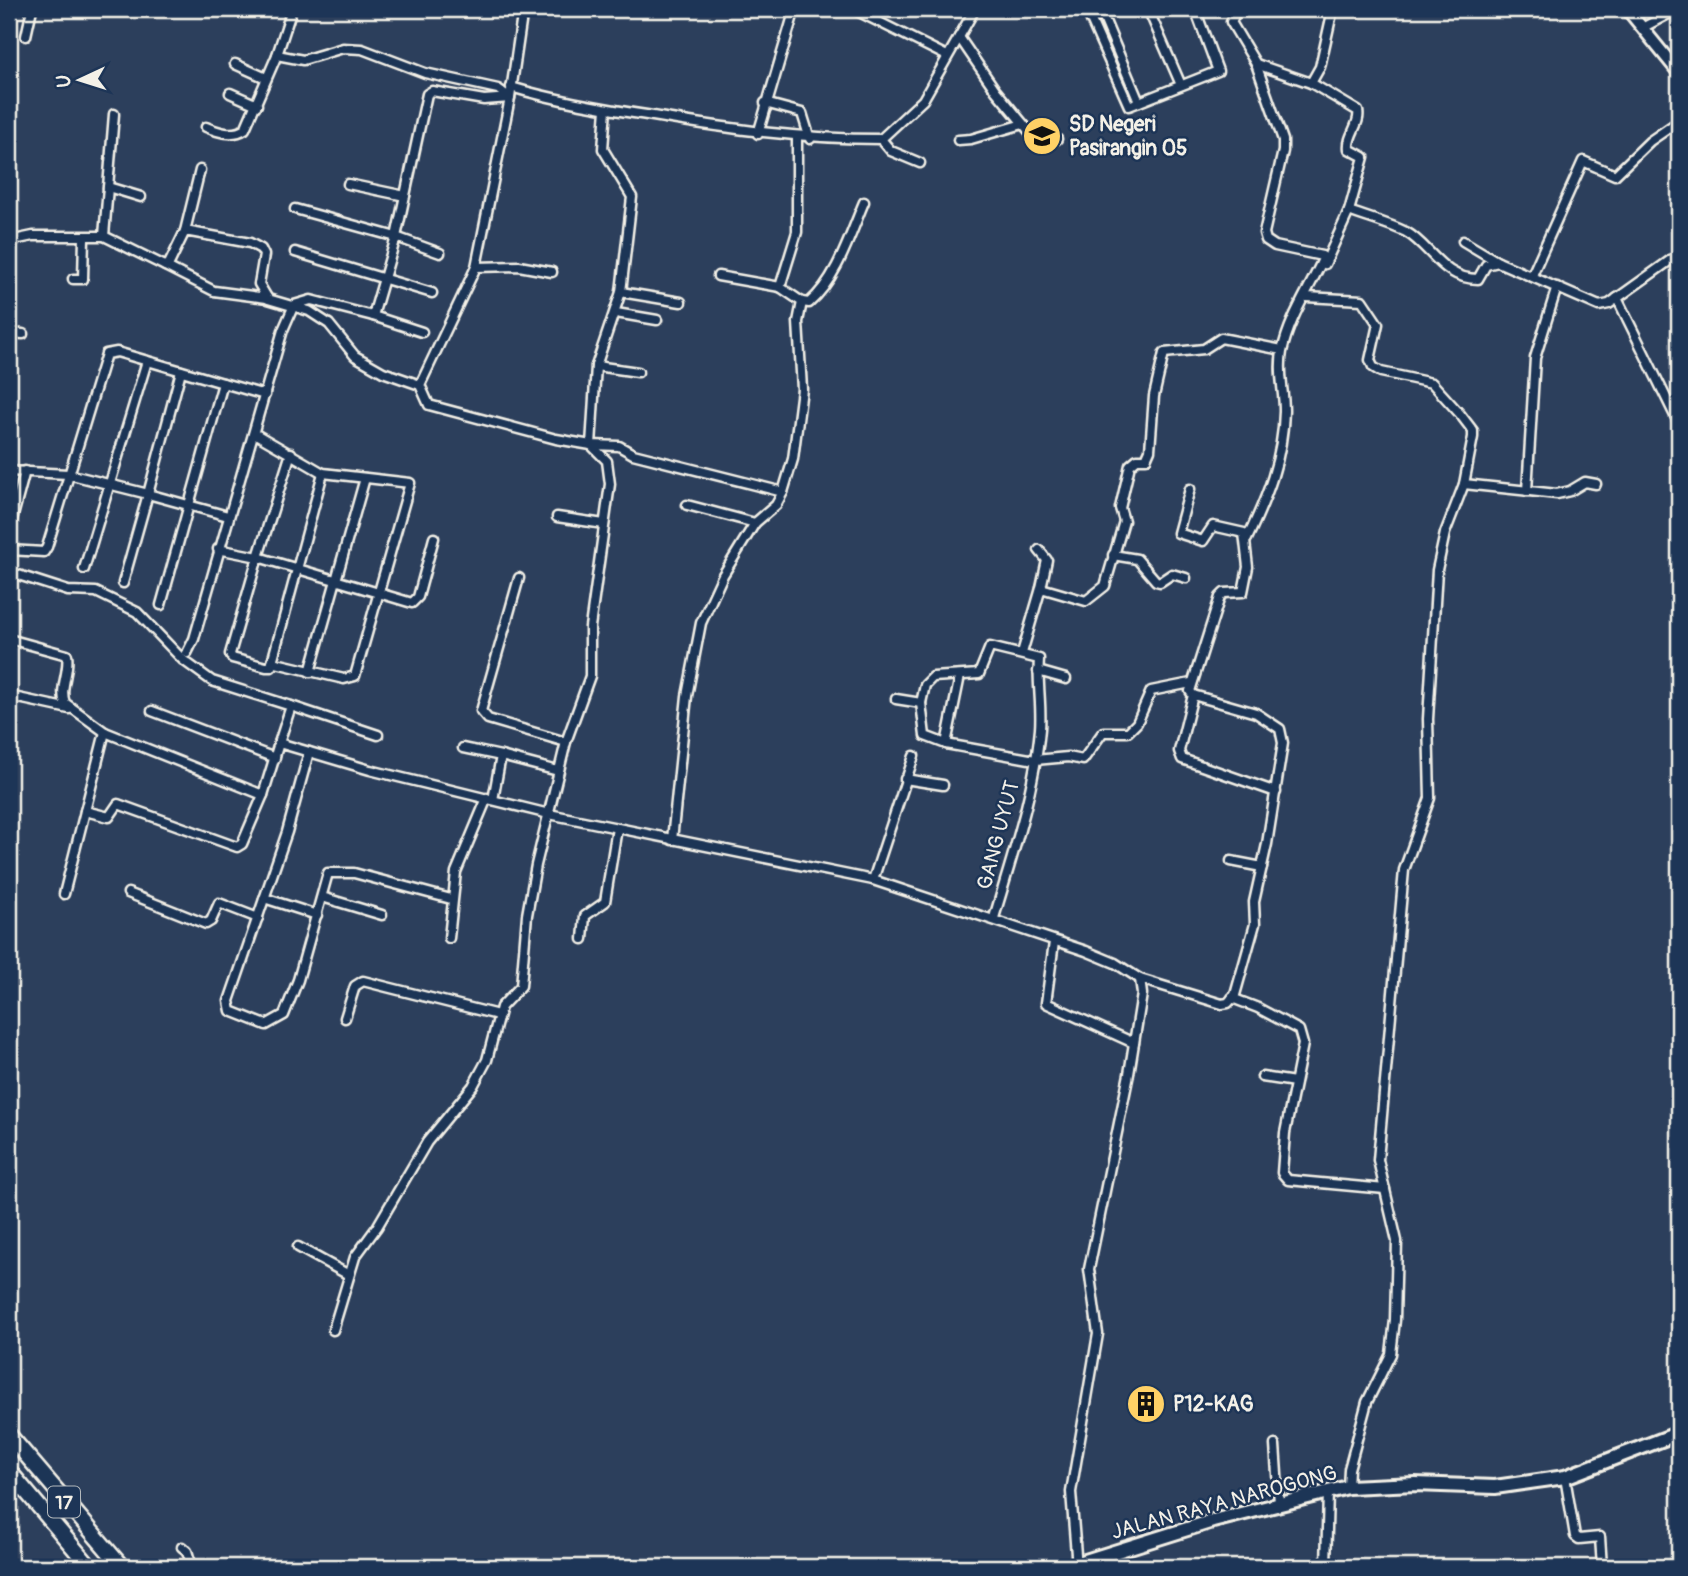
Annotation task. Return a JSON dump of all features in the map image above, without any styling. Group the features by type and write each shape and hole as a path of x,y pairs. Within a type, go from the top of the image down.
{"highway":[{"name":"17","path":"9,1435 122,1567"},
{"name":"17","path":"9,1471 90,1567"}],"main road":[{"path":"1627,9 1679,73"},
{"name":"JALAN RAYA NAROGONG","path":"1073,1566 1279,1503 1328,1491 1349,1487 1415,1484 1495,1487 1565,1477 1679,1433"}],"street":[{"path":"26,36 32,9"},
{"path":"206,127 218,132 238,133 245,129 277,55 292,9"},
{"path":"420,385 476,267 510,98 523,9"},
{"path":"758,134 795,9"},
{"path":"853,9 947,56"},
{"path":"511,87 606,109 758,134 810,139 881,139 923,100 975,9"},
{"path":"1148,9 1181,85"},
{"path":"1139,102 1101,10 1087,13 1129,106 1218,71 1195,9"},
{"path":"1237,9 1231,22 1256,64 1284,146 1264,233 1266,240 1275,246 1323,258 1310,296"},
{"path":"1311,83 1320,67 1324,39 1333,9"},
{"path":"1642,28 1678,9"},
{"path":"959,37 1034,137 1057,139"},
{"path":"277,55 303,60 343,48 362,49 425,73 498,89 510,98"},
{"path":"235,64 266,78"},
{"path":"1247,539 1269,490 1281,451 1284,409 1279,375 1282,350 1291,319 1310,296 1349,211 1364,157 1349,149 1348,144 1359,116 1358,111 1311,83 1256,64"},
{"path":"373,316 396,237 427,94 432,91 484,100 510,98"},
{"path":"230,93 257,105"},
{"path":"765,103 802,113 810,139"},
{"path":"333,1331 347,1274 362,1245 377,1227 427,1142 477,1077 487,1060 498,1016 508,998 518,991 524,973 527,915 558,771 590,676 590,627 610,484 607,461 591,445 596,366 621,292 632,197 603,149 606,109"},
{"path":"104,236 114,114"},
{"path":"1532,275 1583,161 1615,175 1650,141 1679,121"},
{"path":"958,140 988,135 1023,124"},
{"path":"780,287 797,232 797,138"},
{"path":"881,139 891,151 920,163"},
{"path":"9,196 12,169"},
{"path":"165,266 169,264 185,231 200,170"},
{"path":"348,184 405,196"},
{"path":"108,187 141,197"},
{"path":"718,276 780,287 802,302 809,303 817,296 842,254 864,202"},
{"path":"295,209 396,237 440,253"},
{"path":"1349,211 1406,233 1438,264 1471,278 1478,279 1486,265 1498,262"},
{"path":"185,231 250,243 261,249 264,255 259,284 268,299"},
{"path":"9,241 33,236 104,236 214,291 295,305 329,324 355,356 383,372 420,385 429,405 556,439 619,446 633,454 783,492"},
{"path":"73,279 83,279 85,237"},
{"path":"1463,241 1498,262 1600,306 1618,298 1679,254"},
{"path":"295,252 432,293"},
{"path":"476,267 519,266 552,272"},
{"path":"1527,491 1535,358 1557,287"},
{"path":"621,292 681,302"},
{"path":"1310,296 1362,300 1378,324 1370,360 1373,367 1381,372 1432,383 1443,392 1473,431 1464,484 1445,533 1437,570 1428,719 1430,798 1404,870 1378,1160 1397,1241 1394,1332 1391,1354 1367,1402 1349,1469 1349,1487"},
{"path":"1618,298 1679,424"},
{"path":"187,653 194,639 283,330 295,305 311,300 422,332"},
{"path":"672,840 687,696 701,622 723,575 755,523 775,505 783,492 793,459 802,389 798,322 802,302"},
{"path":"616,313 657,320"},
{"path":"9,333 23,334"},
{"path":"1041,588 1086,601 1105,586 1124,521 1120,508 1130,465 1138,458 1146,459 1150,450 1154,396 1164,353 1204,349 1220,338 1282,350"},
{"path":"9,550 44,552 106,354 117,352 265,395"},
{"path":"84,569 147,361"},
{"path":"596,366 638,372"},
{"path":"123,583 181,371"},
{"path":"161,604 223,383"},
{"path":"254,433 323,473 410,483 355,676 344,679 272,662"},
{"path":"291,453 230,654 232,658 271,667 323,473"},
{"path":"9,471 68,474 228,516"},
{"path":"9,531 25,471"},
{"path":"310,672 338,581 365,478"},
{"path":"1464,484 1563,493 1585,482 1596,484"},
{"path":"1191,489 1178,533 1204,541 1213,526 1244,533 1247,539 1248,567 1243,592 1224,593 1220,597 1191,683 1193,695 1180,751 1182,759 1276,792"},
{"path":"687,505 755,523"},
{"path":"557,517 604,524"},
{"path":"218,549 258,557 407,602 415,600 434,538"},
{"path":"1022,653 1047,560 1039,550"},
{"path":"1113,555 1137,559 1156,581 1160,582 1172,574 1186,578"},
{"path":"9,572 68,591 96,592 137,612 183,660 212,681 378,735"},
{"path":"519,578 481,711 488,719 566,742"},
{"path":"9,639 67,655 69,666 62,696 72,710 105,732 263,795"},
{"path":"1066,679 1038,671 1038,659 990,647 979,674 933,677 925,685 921,703 925,736 946,744 1035,760 1068,757 1083,760 1103,732 1128,732 1137,723 1151,691 1191,683"},
{"name":"GANG UYUT","path":"994,918 1025,813 1035,760 1041,701 1038,671"},
{"path":"946,744 960,676"},
{"path":"279,743 549,814 873,880 994,918 1105,959 1140,979 1222,1004 1232,998 1255,925 1254,902 1283,743 1280,729 1256,713 1193,695"},
{"path":"9,696 72,710"},
{"path":"896,699 921,703"},
{"path":"85,811 109,817 118,804 237,847 242,844 263,795 291,706"},
{"path":"152,711 275,758"},
{"path":"64,894 105,732"},
{"path":"463,748 558,771"},
{"path":"309,752 229,1006 231,1011 266,1025 284,1015 328,873 354,873 451,900"},
{"path":"449,938 456,872 490,799 501,756"},
{"path":"873,880 914,757"},
{"path":"905,779 943,785"},
{"path":"583,939 585,916 605,902 617,828"},
{"path":"1231,861 1262,867"},
{"path":"128,892 206,923 211,921 219,903 258,918"},
{"path":"322,897 382,915"},
{"path":"264,898 317,915"},
{"path":"1054,942 1046,1003 1134,1043"},
{"path":"1073,1566 1071,1492 1098,1334 1089,1269 1134,1043 1142,994 1140,979"},
{"path":"345,1018 355,986 363,981 498,1016"},
{"path":"1232,998 1258,1008 1299,1030 1303,1044 1285,1133 1282,1173 1288,1180 1385,1189"},
{"path":"1262,1077 1294,1082"},
{"path":"298,1247 347,1274"},
{"path":"1275,1445 1279,1503"},
{"path":"1565,1477 1575,1536 1578,1539 1600,1537 1602,1567"},
{"path":"1326,1567 1328,1491"},
{"path":"182,1547 187,1551 192,1567"}],"place":[{"name":"SD Negeri Pasirangin 05","path":"1042,136"},
{"name":"P12-KAG","path":"1146,1404"}]}
